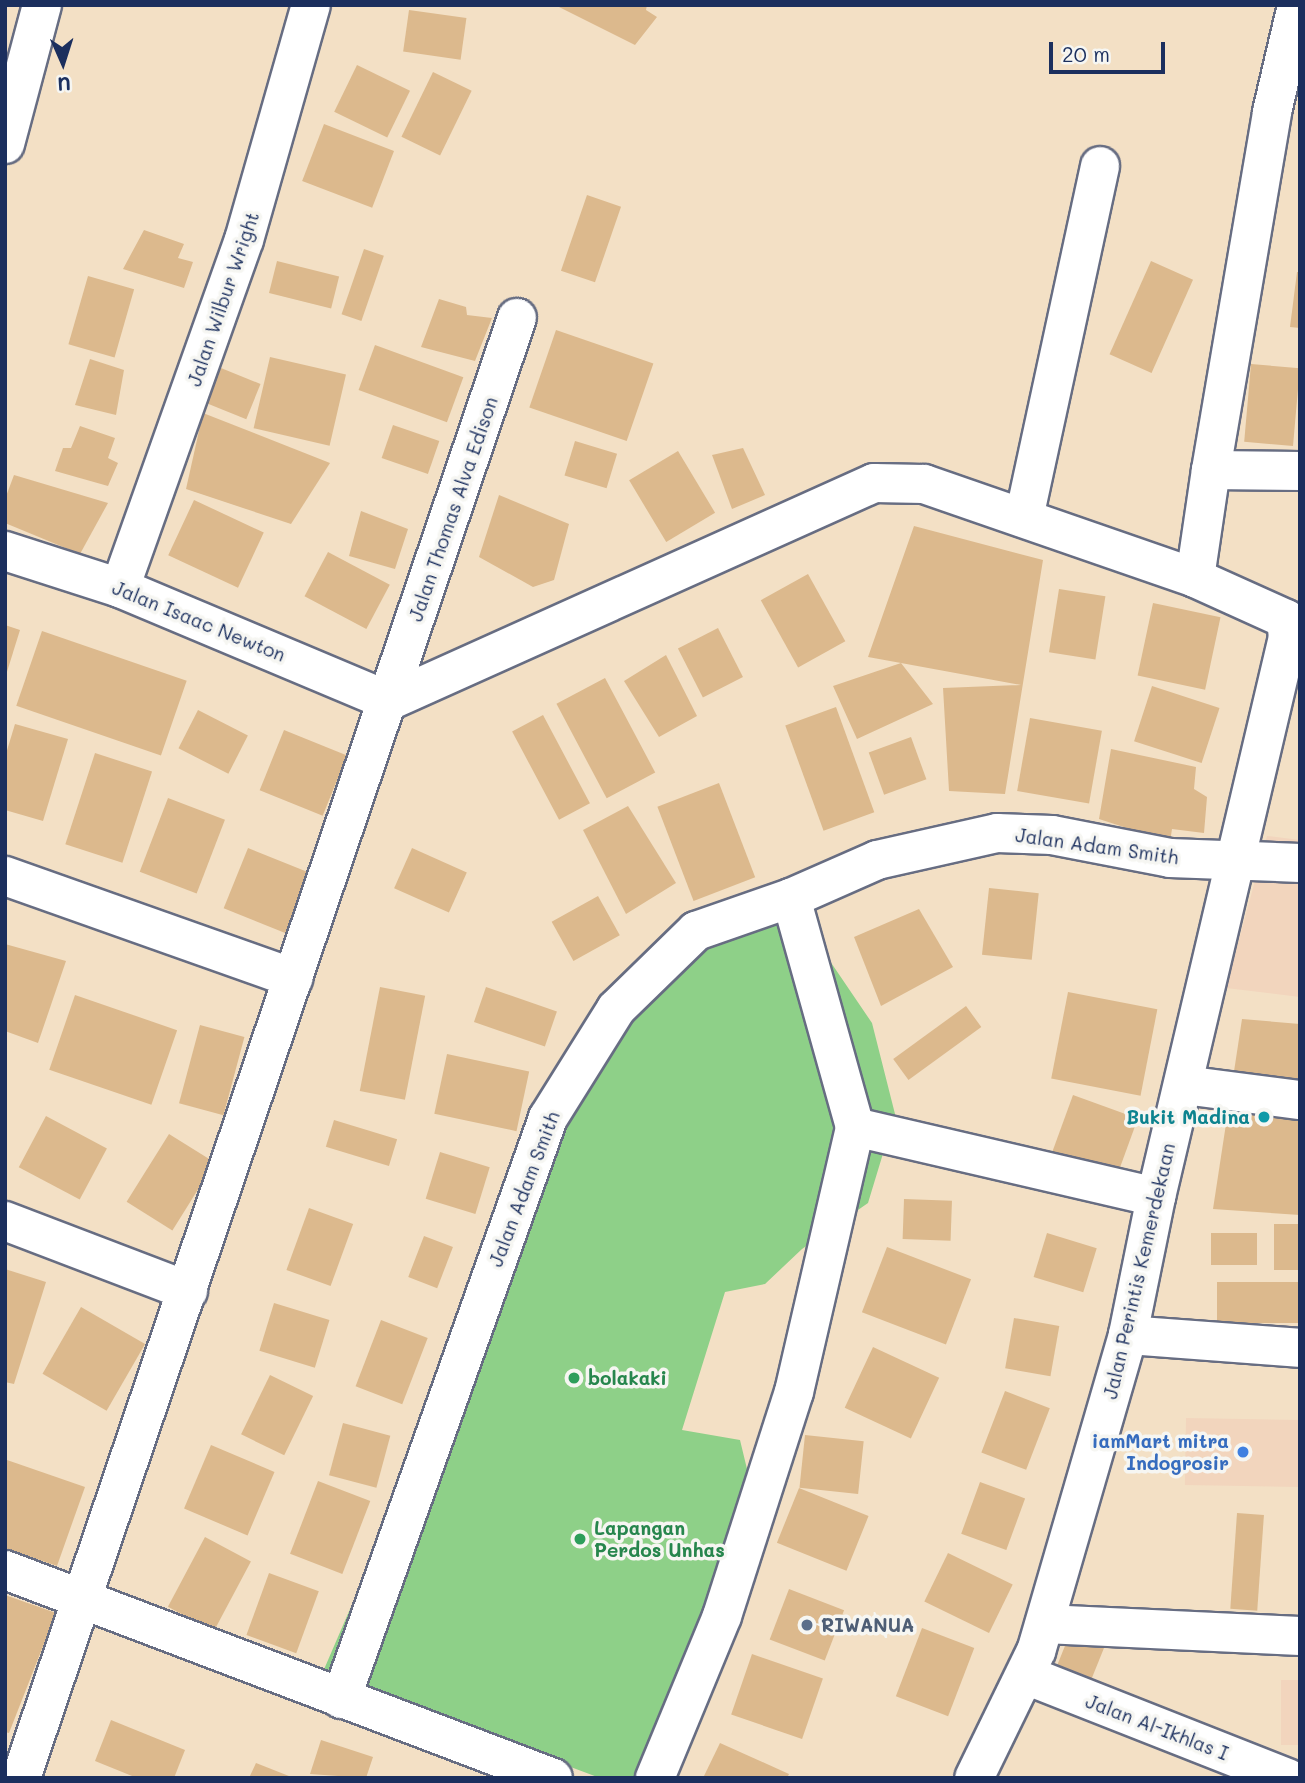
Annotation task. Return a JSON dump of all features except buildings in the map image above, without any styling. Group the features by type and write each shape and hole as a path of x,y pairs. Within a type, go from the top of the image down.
{"street":[{"path":"5,144 42,5"},
{"name":"Jalan Wilbur Wright","path":"120,588 244,240 311,5"},
{"path":"389,701 874,483 924,484 1195,578 1272,112 1297,5"},
{"path":"1024,518 1100,166"},
{"name":"Jalan Thomas Alva Edison","path":"21,1778 517,318"},
{"path":"1211,470 1300,471"},
{"name":"Jalan Isaac Newton","path":"5,551 120,588 389,701"},
{"name":"Jalan Perintis Kemerdekaan","path":"974,1778 1026,1675 1045,1624 1128,1335 1156,1197 1239,859 1289,626 1274,611 1195,578"},
{"name":"Jalan Adam Smith","path":"341,1699 548,1118 616,1009 696,931 792,898 877,860 961,838 1016,831 1170,858 1300,863"},
{"path":"5,876 293,978"},
{"path":"655,1778 722,1616 794,1392 855,1126 792,898"},
{"path":"1184,1085 1300,1100"},
{"path":"855,1126 1156,1197"},
{"path":"5,1221 188,1291"},
{"path":"1128,1335 1300,1348"},
{"path":"5,1570 553,1778"},
{"path":"1045,1624 1300,1636"},
{"name":"Jalan Al-Ikhlas I","path":"1026,1675 1288,1778"}],"shaded area":[{"path":"1267,836 1300,840 1300,997 1226,988"},
{"name":"iamMart mitra Indogrosir","path":"1186,1418 1300,1420 1299,1487 1185,1485"},
{"path":"1281,1680 1300,1680 1300,1745 1281,1745"}],"green space":[{"name":"bolakaki","path":"779,886 872,1023 895,1114 868,1203 802,1249 765,1284 725,1292 682,1430 740,1440 754,1498 663,1778 600,1778 322,1674 472,1326 591,1009 677,930"}],"place":[{"name":"Bukit Madina","path":"1264,1117"},
{"name":"bolakaki","path":"574,1378"},
{"name":"iamMart mitra Indogrosir","path":"1243,1452"},
{"name":"Lapangan Perdos Unhas","path":"580,1539"},
{"name":"RIWANUA","path":"807,1625"}]}
